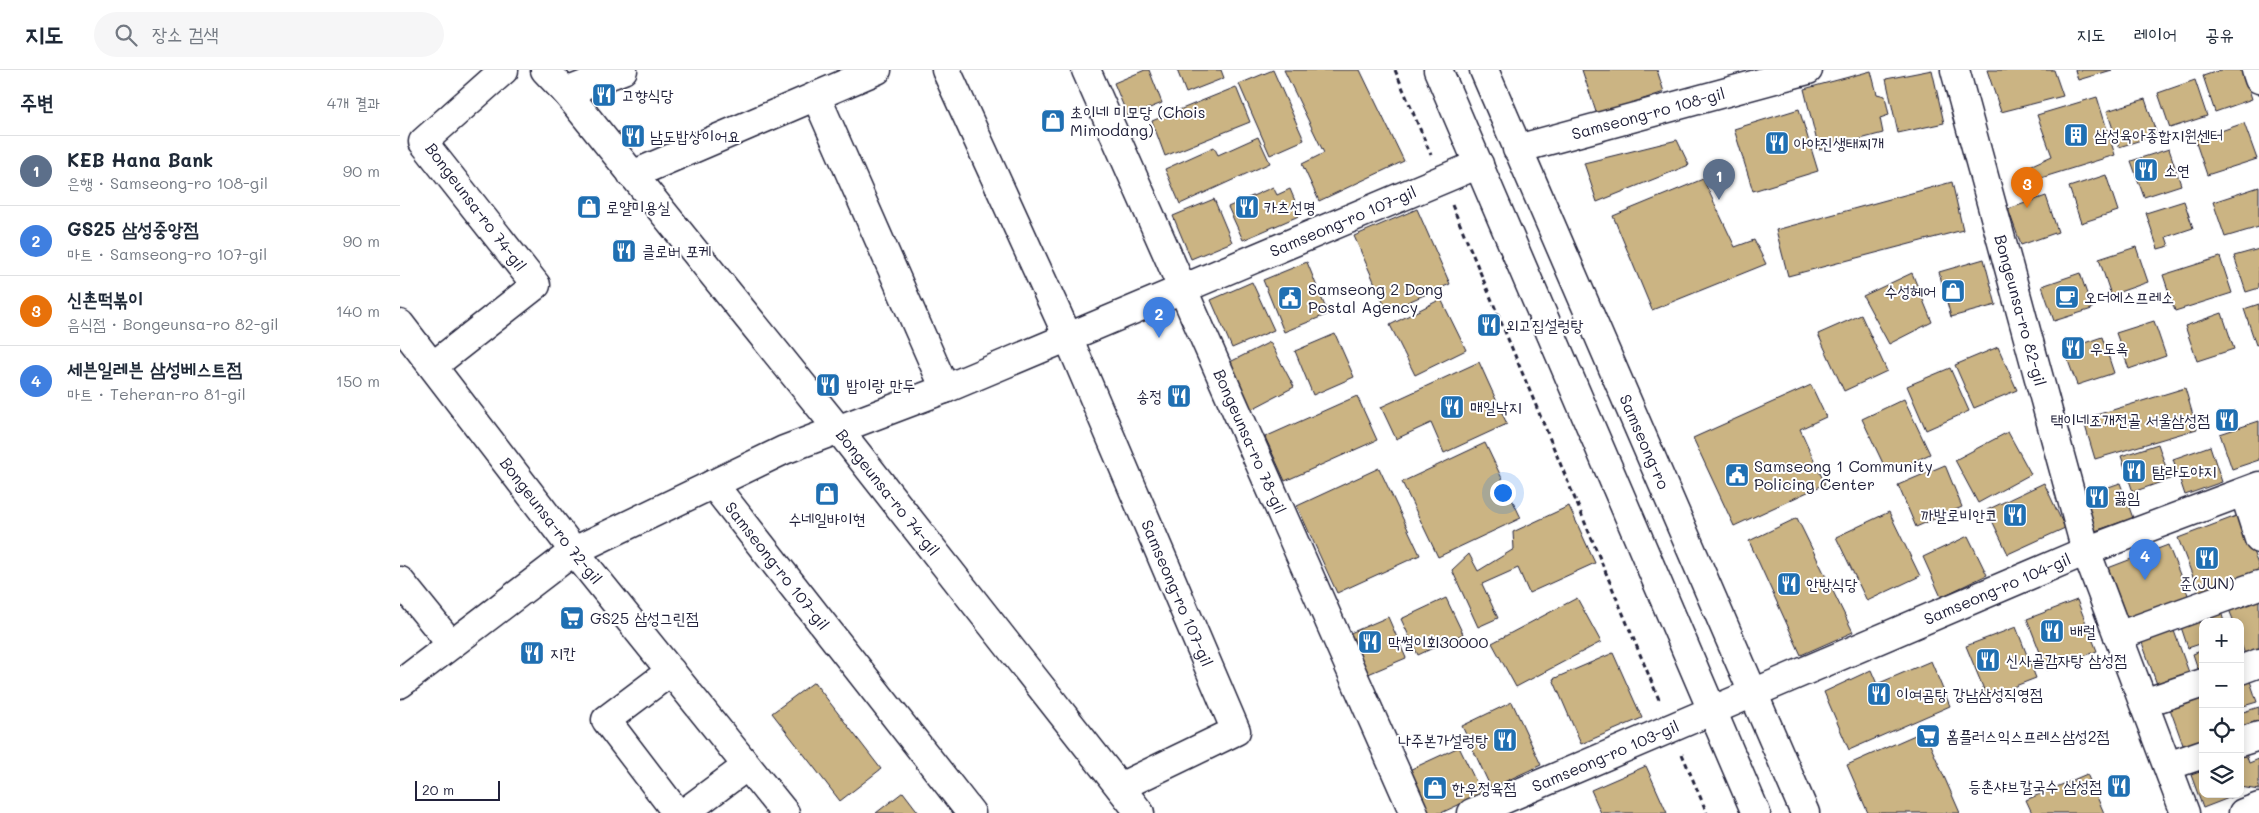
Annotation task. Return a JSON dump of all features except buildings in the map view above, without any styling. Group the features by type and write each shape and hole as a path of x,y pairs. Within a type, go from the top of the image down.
{"street":[{"name":"Bongeunsa-ro 74-gil","path":"433,366 536,285 423,142 504,70"},
{"name":"Bongeunsa-ro 74-gil","path":"545,70 566,92 838,429 1140,813"},
{"path":"566,92 623,70"},
{"path":"632,175 876,70"},
{"name":"Samseong-ro 107-gil","path":"946,70 1068,337 1236,732 1120,787"},
{"name":"Bongeunsa-ro 78-gil","path":"1086,70 1414,813"},
{"path":"1438,70 1756,813"},
{"name":"Samseong-ro","path":"1484,70 1805,813"},
{"name":"Samseong-ro 108-gil","path":"1517,149 1808,70"},
{"name":"Bongeunsa-ro 82-gil","path":"1955,70 2086,551 2186,813"},
{"path":"2256,70 2259,79"},
{"path":"816,96 945,389"},
{"name":"Samseong-ro 107-gil","path":"400,684 574,551 713,484 784,450 945,389 1479,164"},
{"name":"Bongeunsa-ro 72-gil","path":"400,324 574,551 785,813"},
{"name":"Samseong-ro 107-gil","path":"713,484 971,813"},
{"name":"Samseong-ro 104-gil","path":"1711,709 2086,551 2251,489 2259,539"},
{"path":"400,581 451,644"},
{"path":"2118,636 2259,586"},
{"path":"2244,669 2259,663"},
{"path":"671,671 606,720 677,813"},
{"path":"2144,703 2199,684"},
{"name":"Samseong-ro 103-gil","path":"1472,813 1711,709"},
{"path":"2244,741 2259,736"},
{"path":"2168,766 2199,755"},
{"path":"684,813 747,766"},
{"path":"2243,813 2259,807"}],"path":[{"path":"1395,70 1707,813"}],"place":[{"name":"고향식당","path":"604,95"},
{"name":"초이네 미모당 (Chois Mimodang)","path":"1053,121"},
{"name":"삼성육아종합지원센터","path":"2076,135"},
{"name":"남도밥상이어요","path":"633,136"},
{"name":"아야진생태찌개","path":"1777,143"},
{"name":"소연","path":"2146,170"},
{"name":"KEB Hana Bank","path":"1719,200"},
{"name":"로얄미용실","path":"589,207"},
{"name":"카츠선명","path":"1247,207"},
{"name":"신촌떡볶이","path":"2027,208"},
{"name":"클로버 포케","path":"624,251"},
{"name":"수성헤어","path":"1953,291"},
{"name":"오더에스프레소","path":"2067,297"},
{"name":"Samseong 2 Dong Postal Agency","path":"1290,298"},
{"name":"외고집설렁탕","path":"1489,325"},
{"name":"GS25 삼성중앙점","path":"1159,338"},
{"name":"우도옥","path":"2073,348"},
{"name":"밥이랑 만두","path":"828,385"},
{"name":"송정","path":"1179,396"},
{"name":"매일낙지","path":"1452,407"},
{"name":"택이네조개전골 서울삼성점","path":"2227,420"},
{"name":"탐라도야지","path":"2134,471"},
{"name":"Samseong 1 Community Policing Center","path":"1737,475"},
{"name":"수네일바이현","path":"827,494"},
{"name":"끓임","path":"2097,497"},
{"name":"까발로비안코","path":"2015,515"},
{"name":"준(JUN)","path":"2207,558"},
{"name":"세븐일레븐 삼성베스트점","path":"2145,580"},
{"name":"안방식당","path":"1789,584"},
{"name":"GS25 삼성그린점","path":"572,618"},
{"name":"배럴","path":"2052,631"},
{"name":"막썰이회30000","path":"1370,642"},
{"name":"지칸","path":"532,653"},
{"name":"신사골감자탕 삼성점","path":"1988,660"},
{"name":"이여곰탕 강남삼성직영점","path":"1879,694"},
{"name":"홈플러스익스프레스삼성2점","path":"1928,736"},
{"name":"나주본가설렁탕","path":"1505,740"},
{"name":"등촌샤브칼국수 삼성점","path":"2119,786"},
{"name":"한우정육점","path":"1435,788"}]}
